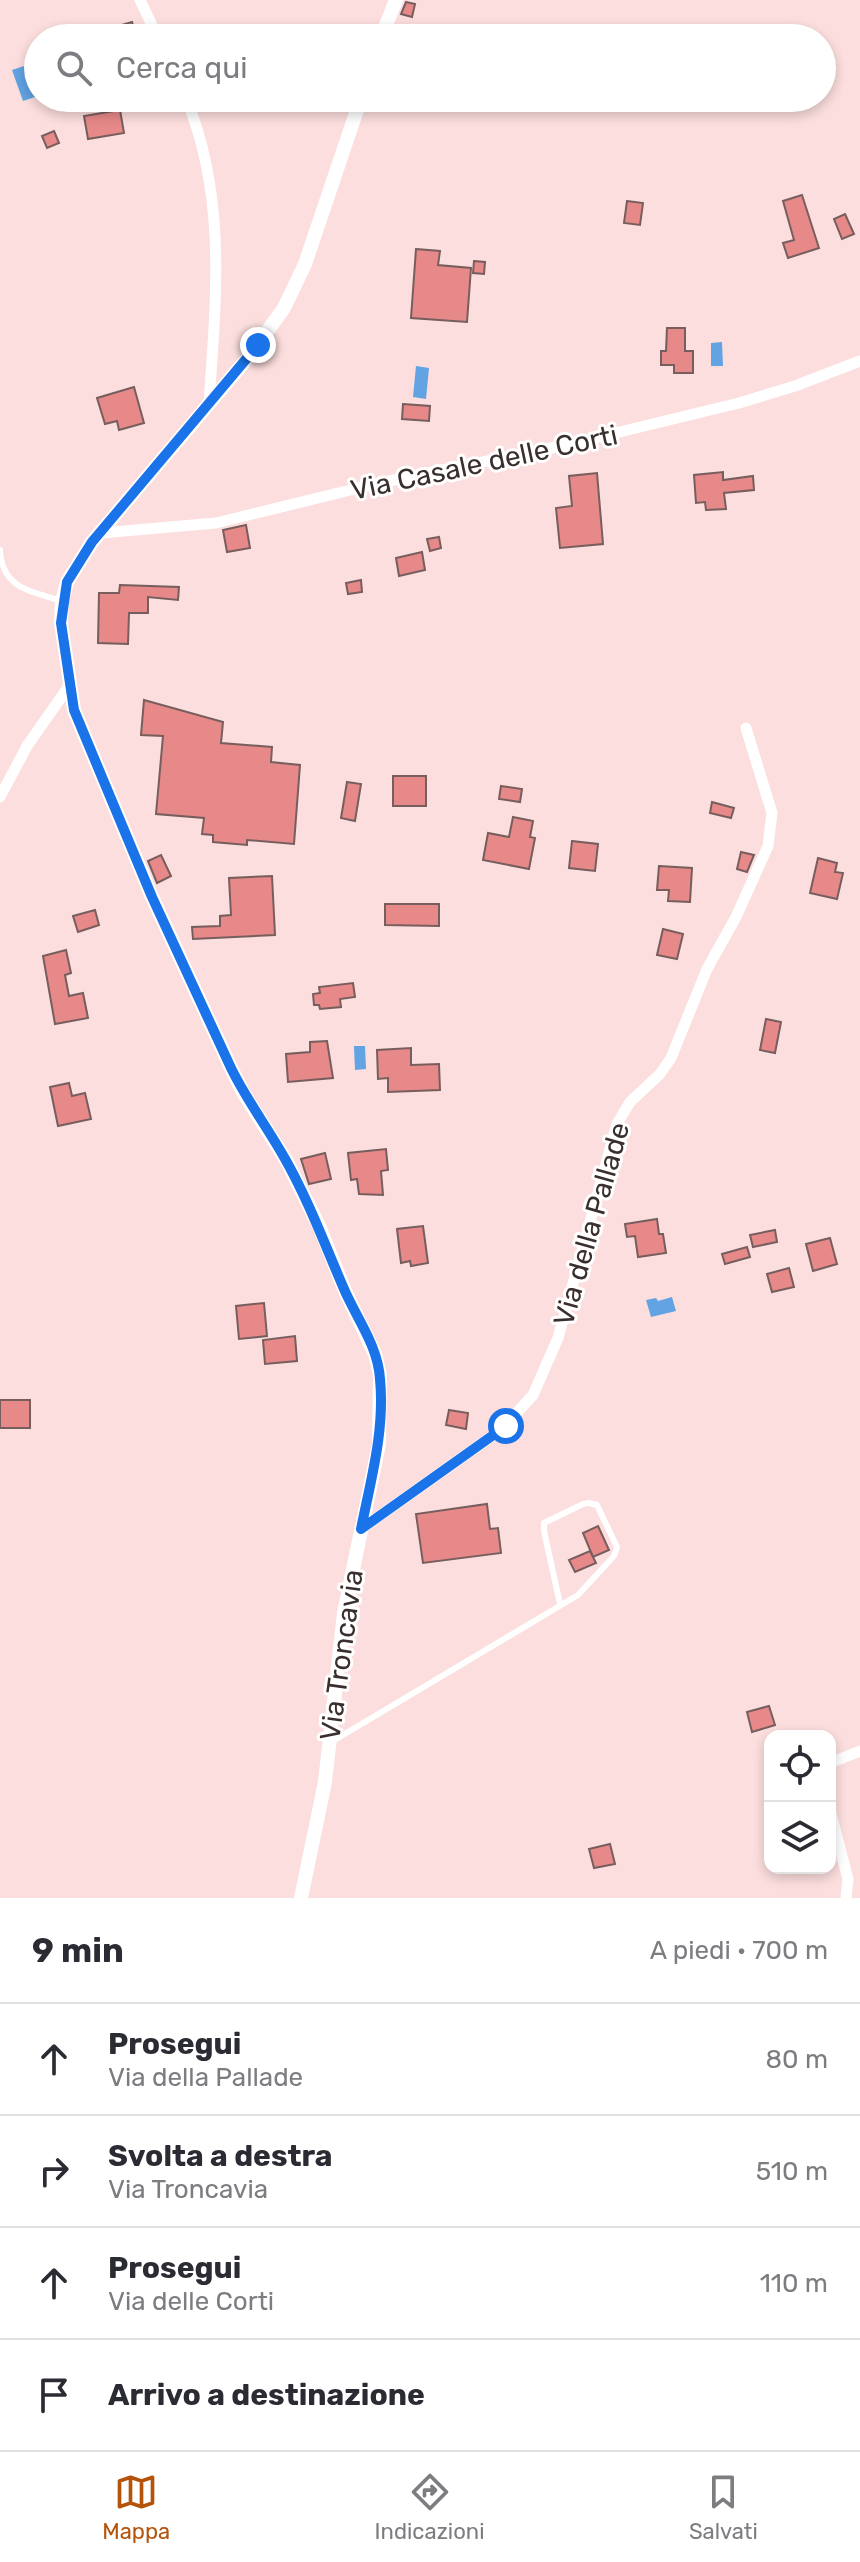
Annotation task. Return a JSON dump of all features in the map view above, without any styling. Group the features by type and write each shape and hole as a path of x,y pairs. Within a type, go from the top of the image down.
{"street":[{"path":"140,0 151,24"},
{"path":"387,24 396,0"},
{"path":"191,112 203,148 216,217 217,284 209,403"},
{"name":"Via Troncavia","path":"301,1898 317,1827 339,1641 379,1444 381,1395 375,1354 286,1160 231,1068 135,856 74,710 61,623 67,582 92,542 271,329 295,287 356,112"},
{"name":"Via Casale delle Corti","path":"101,533 216,523 379,483 566,445 739,403 860,361"},
{"path":"0,797 27,746 69,686"},
{"name":"Via della Pallade","path":"361,1529 502,1429 527,1405 542,1380 558,1338 619,1120 630,1102 660,1074 674,1052 707,969 736,917 768,846 772,813 746,728"},
{"path":"836,1761 860,1751"},
{"path":"836,1833 848,1879 846,1898"}],"lane":[{"path":"0,550 2,565 14,583 62,601"},
{"path":"329,1744 585,1590 617,1547 601,1509 593,1503 583,1504 544,1523 560,1604"}],"water":[{"path":"24,66 24,101 23,101 12,70"},
{"path":"722,342 723,366 711,366 711,343"},
{"path":"416,366 429,368 426,399 413,397"},
{"path":"354,1046 365,1046 366,1069 355,1070"},
{"path":"672,1297 676,1311 651,1317 646,1300"}],"building":[{"path":"406,2 415,4 412,17 401,14"},
{"path":"120,112 124,133 88,139 84,116"},
{"path":"54,131 59,143 47,148 42,136"},
{"path":"802,195 819,248 788,258 783,243 794,240 783,201"},
{"path":"627,201 643,203 640,225 624,223"},
{"path":"845,214 854,234 842,239 834,219"},
{"path":"416,249 440,251 438,265 471,268 467,322 411,318"},
{"path":"474,261 485,262 484,274 473,273"},
{"path":"667,328 685,328 685,351 693,351 693,373 674,373 674,365 661,365 661,351 666,351"},
{"path":"134,387 144,423 119,430 117,421 105,424 97,398"},
{"path":"403,404 430,406 429,421 402,419"},
{"path":"723,472 723,480 753,476 754,490 724,493 726,509 706,510 705,502 696,503 694,475"},
{"path":"597,473 603,544 560,548 556,508 572,506 569,476"},
{"path":"246,525 250,548 227,552 223,530"},
{"path":"439,537 441,548 430,551 427,539"},
{"path":"422,552 425,570 399,576 396,558"},
{"path":"361,580 362,592 348,594 346,583"},
{"path":"120,585 179,587 178,600 148,597 148,613 129,613 128,644 98,643 99,593 119,593"},
{"path":"144,700 223,722 221,743 272,747 271,762 300,765 294,844 247,840 247,845 213,842 213,835 202,834 204,818 156,814 163,736 141,735"},
{"path":"393,776 426,776 426,806 393,806"},
{"path":"347,782 361,784 355,821 341,818"},
{"path":"501,786 522,789 520,802 499,799"},
{"path":"712,802 734,808 731,818 710,813"},
{"path":"513,817 533,821 530,837 535,838 529,869 483,860 488,833 509,837"},
{"path":"572,841 598,844 595,871 569,868"},
{"path":"741,852 754,855 747,872 737,869"},
{"path":"161,855 171,876 157,883 148,861"},
{"path":"818,858 837,863 835,872 843,873 837,899 810,893"},
{"path":"659,866 692,868 690,902 668,901 669,890 657,890"},
{"path":"272,876 275,935 193,939 192,927 220,926 220,916 231,915 229,878"},
{"path":"385,904 439,904 439,926 385,925"},
{"path":"95,910 99,925 78,932 73,916"},
{"path":"663,929 683,934 677,959 657,955"},
{"path":"66,950 71,973 65,975 69,996 83,993 88,1018 55,1024 43,956"},
{"path":"353,983 355,997 340,999 341,1007 320,1009 319,1005 314,1005 313,994 320,993 319,987"},
{"path":"766,1019 781,1022 775,1053 760,1050"},
{"path":"327,1041 333,1078 288,1082 286,1054 310,1052 310,1042"},
{"path":"411,1048 411,1065 439,1064 440,1090 388,1092 388,1078 378,1079 377,1050"},
{"path":"69,1083 72,1096 85,1093 91,1119 58,1126 50,1087"},
{"path":"386,1149 388,1170 381,1171 383,1195 359,1194 357,1179 351,1180 348,1153"},
{"path":"325,1153 331,1179 309,1184 301,1159"},
{"path":"657,1219 666,1253 638,1257 635,1236 627,1237 625,1224"},
{"path":"423,1226 428,1263 411,1266 410,1261 401,1263 397,1229"},
{"path":"775,1230 777,1242 753,1247 750,1235"},
{"path":"830,1238 837,1264 813,1271 806,1244"},
{"path":"747,1247 750,1257 725,1264 722,1254"},
{"path":"789,1268 794,1287 772,1292 767,1274"},
{"path":"264,1303 267,1336 239,1339 236,1306"},
{"path":"295,1336 297,1361 265,1364 263,1340"},
{"path":"0,1400 30,1400 30,1428 0,1428"},
{"path":"449,1410 468,1413 466,1429 446,1425"},
{"path":"487,1504 490,1529 498,1528 501,1553 423,1563 416,1514"},
{"path":"598,1526 609,1550 593,1557 583,1533"},
{"path":"590,1551 596,1563 575,1572 569,1560"},
{"path":"769,1706 775,1725 752,1732 747,1712"},
{"path":"610,1844 615,1864 594,1868 589,1849"}],"route":[{"path":"258,345 92,542 67,582 61,623 74,710 152,897 231,1068 286,1160 319,1226 375,1354 381,1395 379,1444 361,1529 506,1426"}]}
